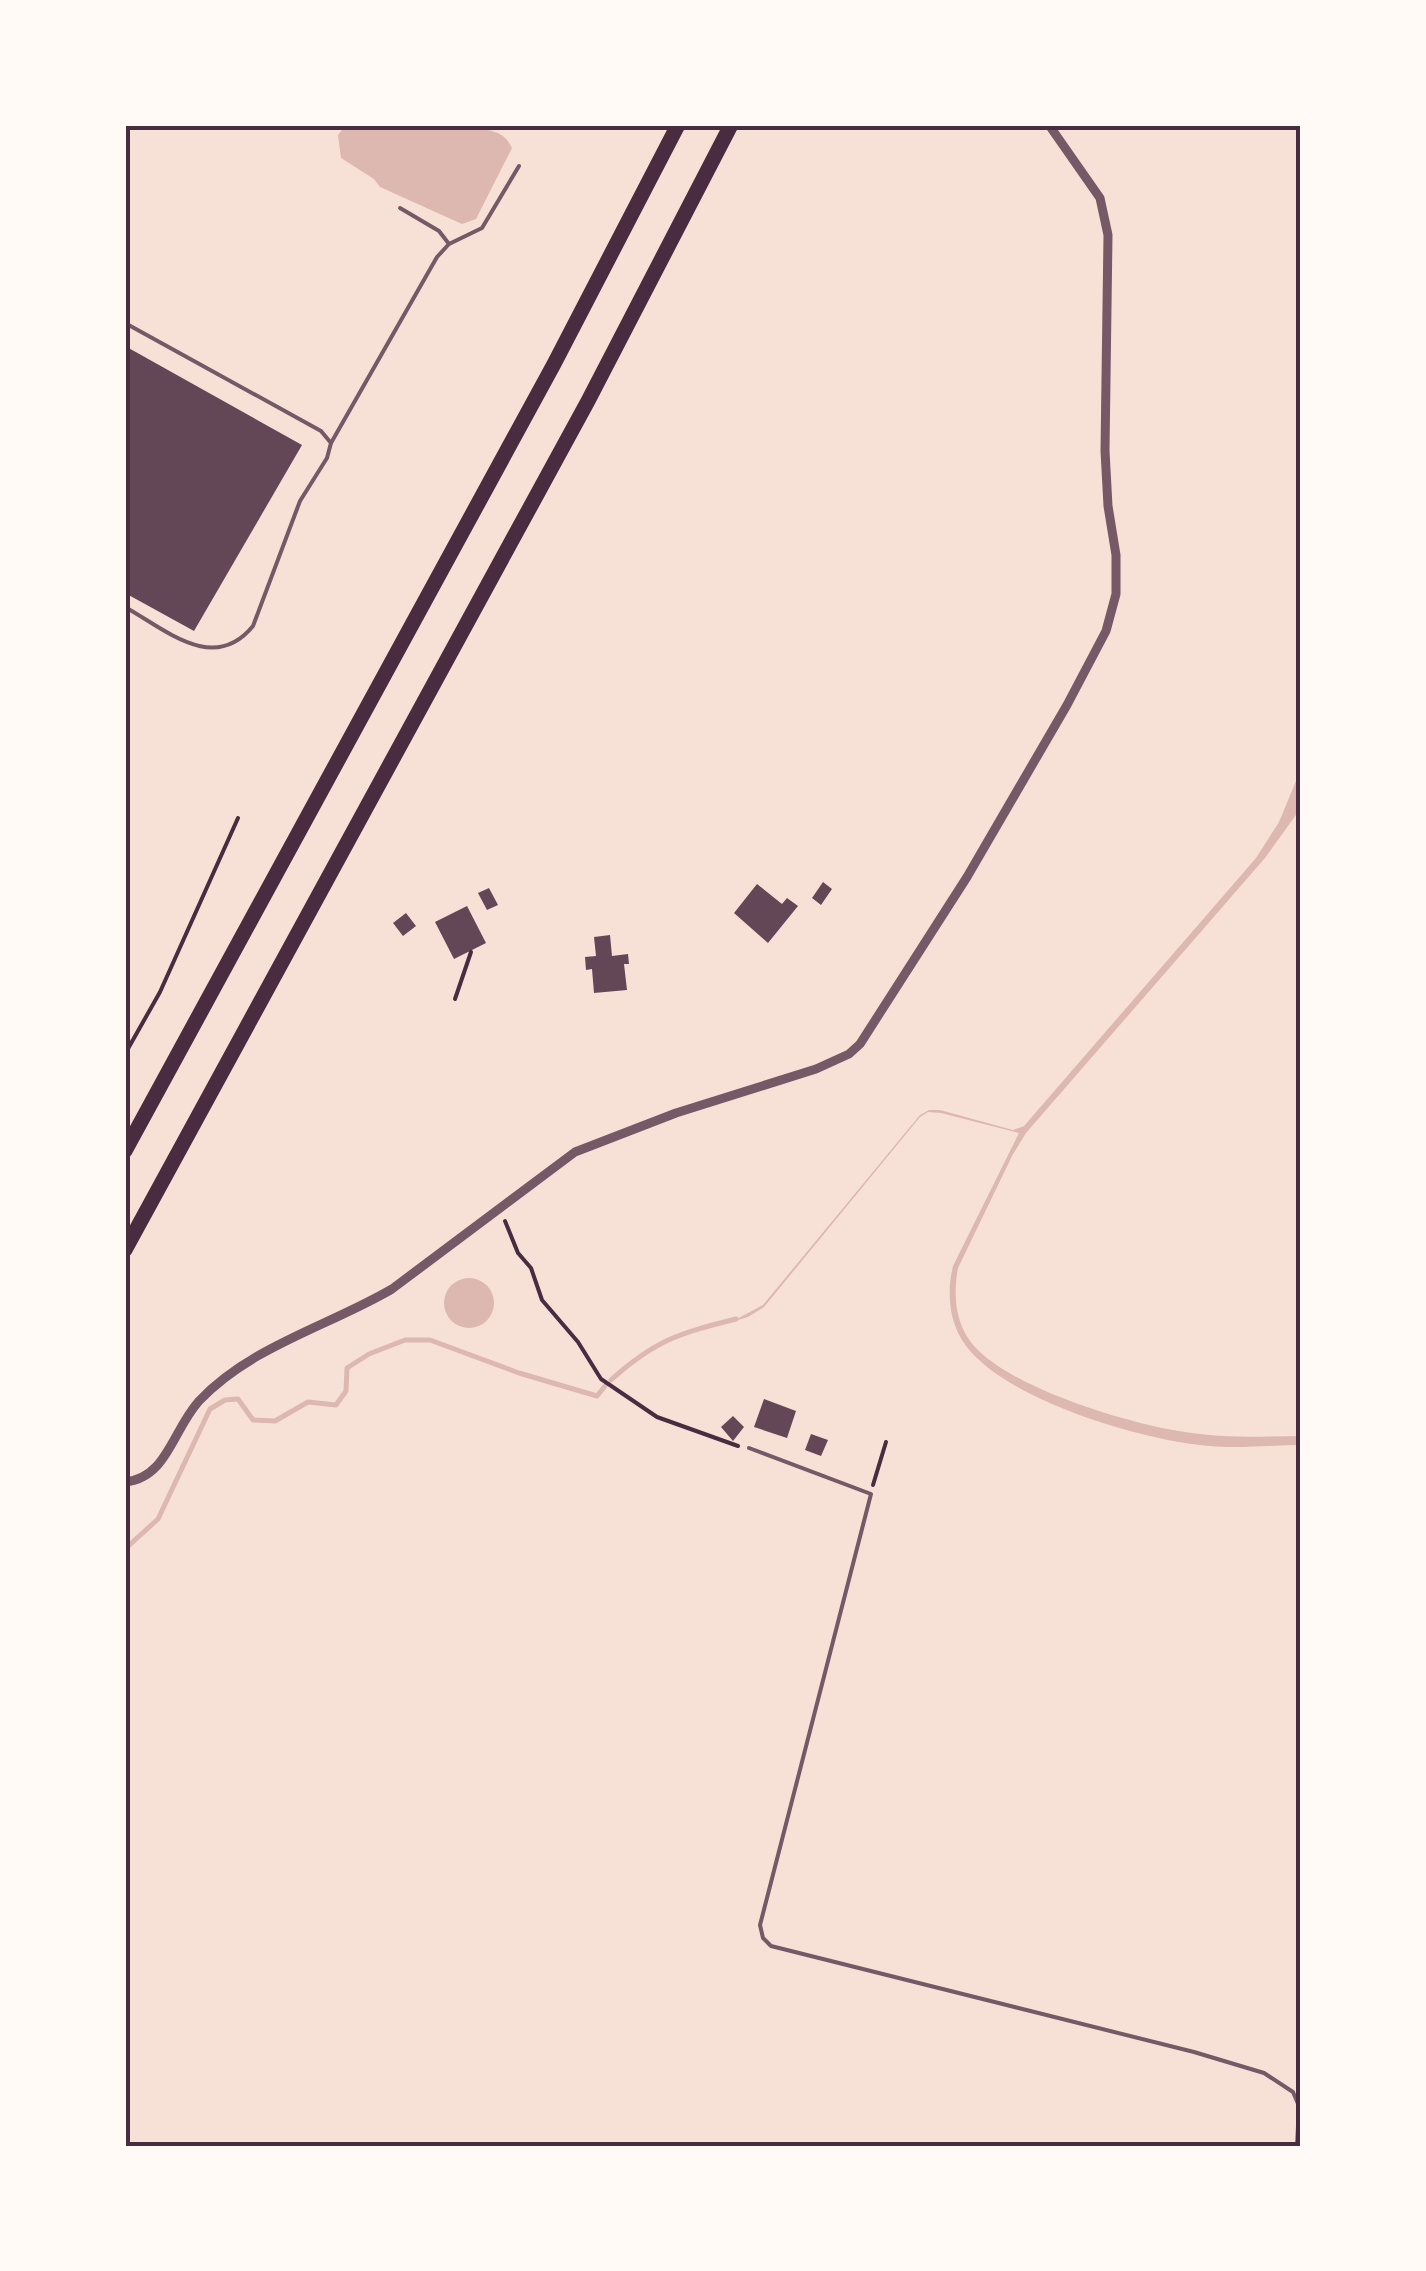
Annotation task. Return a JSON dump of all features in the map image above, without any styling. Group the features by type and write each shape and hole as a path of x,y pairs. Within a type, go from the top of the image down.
{"highway":[{"path":"125,1151 554,364 678,125"},
{"path":"125,1250 579,418 730,125"}],"street":[{"path":"125,1482 142,1480 160,1465 175,1432 199,1401 227,1376 263,1352 392,1289 554,1164 597,1140 816,1069 849,1054 860,1044 966,877 1067,705 1106,631 1116,594 1105,451 1108,236 1100,198 1049,125"}],"lane":[{"path":"125,607 207,649 226,648 241,640 252,626 300,501 436,257 450,244 482,228 519,166"},
{"path":"400,208 439,231 450,244"},
{"path":"125,323 321,432 330,443"},
{"path":"748,1448 871,1494 760,1926 762,1938 771,1946 1194,2052 1264,2074 1294,2092 1299,2106 1296,2146"}],"path":[{"path":"125,1054 160,992 238,818"},
{"path":"455,999 471,952"},
{"path":"499,1208 542,1300 578,1342 601,1379 657,1417 748,1448"},
{"path":"871,1494 886,1442"}],"shaded area":[{"path":"346,125 480,128 501,135 512,148 476,219 462,224 380,187 341,158 338,135"},
{"path":"1301,769 1301,808 1265,858 1026,1133 958,1268 956,1289 960,1320 975,1347 994,1364 1051,1394 1153,1426 1220,1436 1301,1436 1301,1445 1209,1446 1116,1427 1049,1403 1018,1387 971,1352 958,1333 951,1311 953,1266 1019,1133 941,1113 928,1112 920,1117 764,1307 731,1322 763,1305 920,1115 929,1110 940,1110 1013,1130 1024,1126 1256,858 1279,822"},
{"path":"469,1278 487,1285 494,1303 487,1321 469,1328 451,1321 444,1303 451,1285"}],"building":[{"path":"125,346 302,445 194,631 125,593"},
{"path":"823,882 832,889 821,905 812,898"},
{"path":"757,884 782,904 787,898 798,906 768,943 734,913"},
{"path":"489,888 498,905 487,910 478,893"},
{"path":"467,906 486,943 454,959 435,922"},
{"path":"406,913 416,926 403,936 393,923"},
{"path":"610,935 612,956 628,954 629,964 624,964 627,990 594,993 592,969 586,970 585,957 596,956 594,937"},
{"path":"764,1399 796,1411 787,1438 754,1427"},
{"path":"733,1416 744,1427 733,1441 721,1427"},
{"path":"811,1434 828,1440 821,1456 805,1450"}],"waterway":[{"path":"611,1380 669,1340 736,1319"},
{"path":"125,1549 158,1519 210,1409 225,1400 238,1399 253,1420 275,1421 308,1402 336,1405 346,1391 347,1368 369,1354 405,1340 430,1340 597,1396 605,1386"}]}
